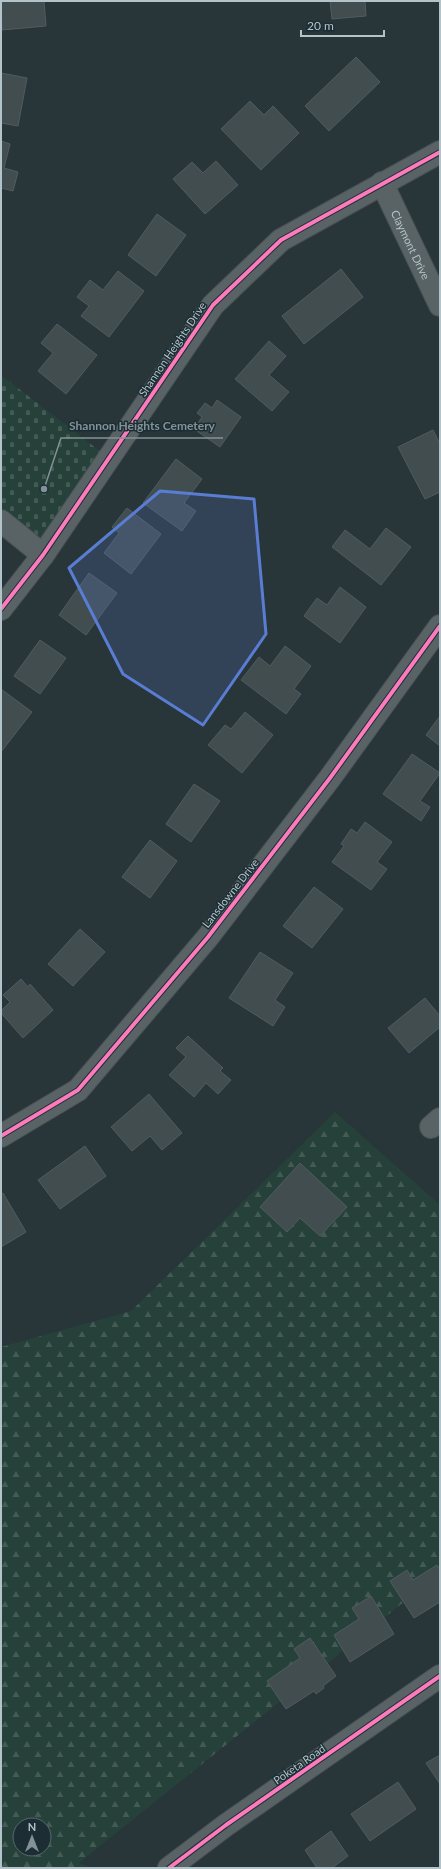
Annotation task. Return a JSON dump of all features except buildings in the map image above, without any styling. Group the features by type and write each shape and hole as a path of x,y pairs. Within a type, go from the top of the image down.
{"street":[{"name":"Shannon Heights Drive","path":"1,609 43,555 213,305 281,240 440,152"},
{"name":"Claymont Drive","path":"382,183 440,305"},
{"path":"1,521 43,555"},
{"name":"Lansdowne Drive","path":"1,1136 78,1090 208,937 330,778 440,626"},
{"name":"Poketa Road","path":"169,1868 226,1826 440,1676"}],"highlighted area":[{"path":"160,491 254,499 266,634 203,725 123,674 69,568"}],"green space":[{"path":"1,375 109,458 43,555 1,521"},
{"path":"335,1112 440,1205 440,1573 79,1863 91,1868 1,1868 1,1347 131,1311"}],"cycle path":[{"path":"1,609 43,555 213,305 281,240 440,152"},
{"path":"1,1136 78,1090 208,937 330,778 440,626"},
{"path":"169,1868 226,1825 440,1676"}],"place":[{"name":"Shannon Heights Cemetery","path":"44,489"}]}
